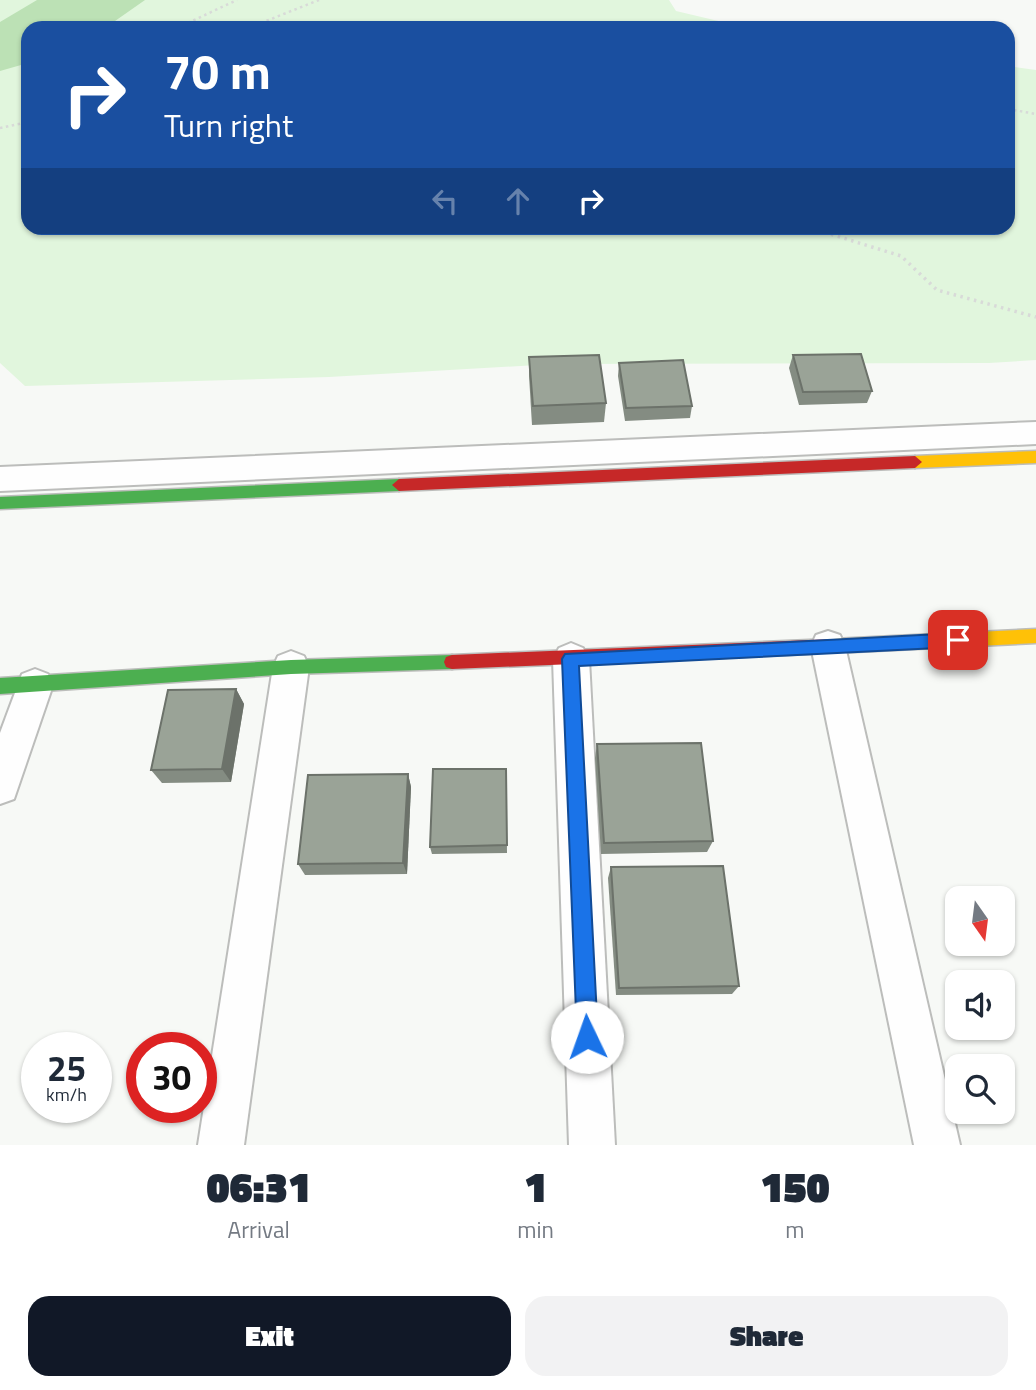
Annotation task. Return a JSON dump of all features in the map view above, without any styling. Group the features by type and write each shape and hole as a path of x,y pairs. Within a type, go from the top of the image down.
{"street":[{"path":"0,478 1033,448"},
{"path":"0,503 1033,448"},
{"path":"0,786 17,686 291,667 570,659 1036,636"},
{"path":"828,646 937,1145"},
{"path":"570,659 592,1145"},
{"path":"221,1145 291,667"}],"path":[{"path":"192,21 237,0"},
{"path":"266,21 319,0"},
{"path":"1015,110 1036,114"},
{"path":"0,128 21,124"},
{"path":"834,235 901,256 937,290 1036,317"}],"shaded area":[{"path":"0,0 669,0 676,11 718,21 21,21 21,235 1015,235 1015,67 1036,70 1036,360 989,363 554,364 329,377 25,386 0,363"},
{"path":"37,0 145,0 115,21 21,21 21,65 0,71 0,22"}],"building":[{"path":"861,354 872,391 803,392 793,355"},
{"path":"599,355 606,403 533,406 529,357"},
{"path":"683,360 692,406 626,408 619,363"},
{"path":"236,689 222,769 151,770 168,690"},
{"path":"701,743 713,841 604,843 597,744"},
{"path":"433,769 506,769 507,845 430,847"},
{"path":"408,774 403,863 298,864 308,775"},
{"path":"723,866 739,986 619,988 611,867"}],"traffic: fast":[{"path":"0,503 399,485"},
{"path":"0,686 291,667 452,662"}],"traffic: slow":[{"path":"915,462 1036,457"},
{"path":"833,646 1036,636"}],"traffic: jam":[{"path":"399,485 915,462"},
{"path":"452,662 833,646"}],"route":[{"path":"587,1037 570,659 958,640"}]}
